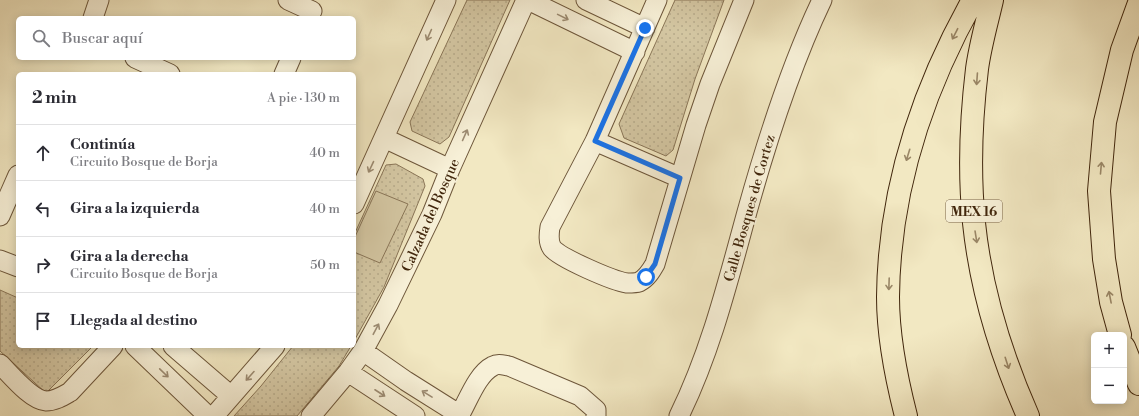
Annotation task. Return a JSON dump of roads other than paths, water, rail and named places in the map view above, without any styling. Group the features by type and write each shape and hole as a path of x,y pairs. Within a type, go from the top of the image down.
{"highway":[{"path":"906,416 896,372 891,340 888,298 890,250 895,212 903,172 930,88 944,55 973,0"},
{"name":"MEX 16","path":"992,0 978,68 974,107 971,171 974,223 982,271 994,324 1012,381 1028,416"},
{"path":"1119,332 1111,302 1104,258 1099,191 1106,122 1122,50 1139,3"},
{"path":"1127,354 1139,384"}],"street":[{"path":"94,16 99,0"},
{"path":"288,0 312,10"},
{"path":"356,200 446,0"},
{"path":"527,0 635,52"},
{"name":"Calzada del Bosque","path":"310,416 348,372 363,351 388,306 432,214 450,169 527,0"},
{"path":"586,0 645,28"},
{"path":"657,0 595,141 550,227 549,235 552,247 557,253 608,276 628,283 638,282 646,277 651,271 710,84 744,0"},
{"name":"Calle Bosques de Cortez","path":"679,416 701,366 716,323 773,124 794,66 822,0"},
{"path":"139,60 166,72"},
{"path":"285,72 290,60"},
{"path":"384,138 450,169"},
{"path":"595,141 680,178"},
{"path":"0,216 16,180"},
{"path":"0,260 16,266"},
{"path":"0,364 37,398 45,401 52,400 70,392 111,348"},
{"path":"137,348 208,416"},
{"path":"175,348 231,396"},
{"path":"214,416 273,348"},
{"path":"363,351 406,381 460,415 480,378 494,365 500,364 509,366 580,396 590,403 596,410 596,416"},
{"path":"348,372 415,416"}]}
